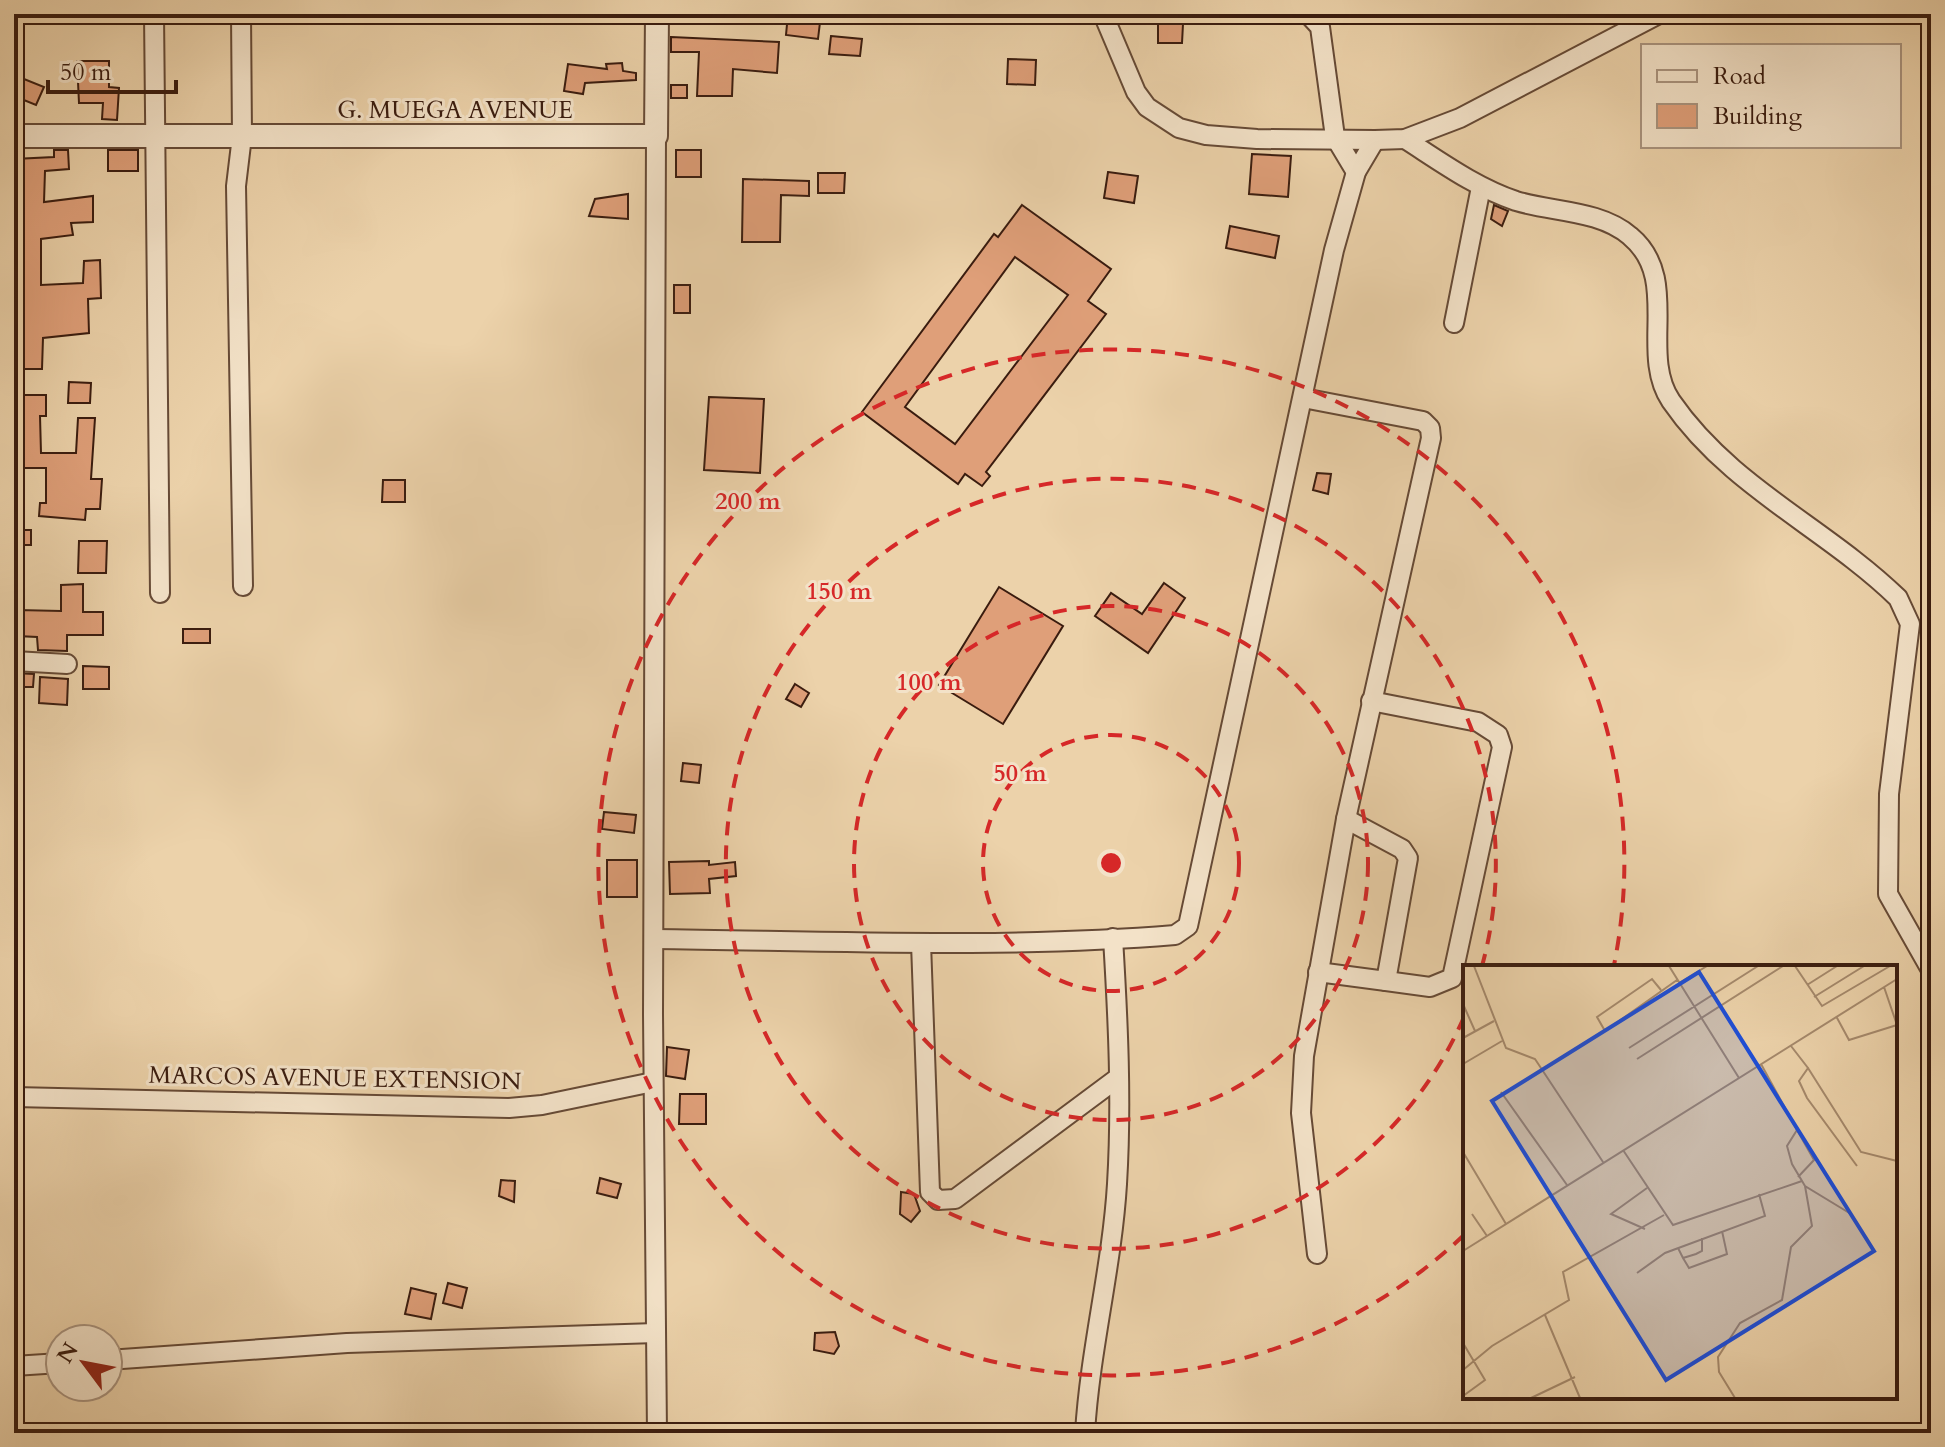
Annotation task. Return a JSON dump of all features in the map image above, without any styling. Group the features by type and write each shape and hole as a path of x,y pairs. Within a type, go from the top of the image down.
{"street":[{"path":"154,14 160,593"},
{"path":"241,14 242,136 236,186 241,315 243,586"},
{"path":"657,14 653,1082 657,1433"},
{"path":"1103,14 1136,92 1147,107 1179,128 1206,135 1257,139 1335,137 1375,140 1405,139 1490,104 1659,14"},
{"path":"1308,14 1320,27 1335,137 1356,172"},
{"name":"G. MUEGA AVENUE","path":"14,136 656,136"},
{"path":"1405,139 1481,187 1518,201 1602,222 1629,235 1641,248 1655,275 1659,304 1659,371 1661,384 1672,402 1747,483 1883,583 1906,611 1910,624 1889,794 1888,894 1931,970"},
{"path":"654,939 921,943 1175,935 1188,926 1334,250 1356,172 1375,140"},
{"path":"1454,323 1481,187"},
{"path":"1303,398 1423,421 1430,428 1431,438 1346,819 1301,1079 1301,1113 1317,1254"},
{"path":"14,661 67,664"},
{"path":"1318,972 1430,987 1452,978 1502,747 1498,735 1478,722 1371,701"},
{"path":"1346,819 1402,849 1408,858 1386,981"},
{"path":"1085,1433 1092,1356 1117,1186 1119,1077 1113,938"},
{"path":"921,943 930,1192 938,1200 955,1199 1119,1077"},
{"name":"MARCOS AVENUE EXTENSION","path":"14,1097 193,1098 477,1109 542,1105 653,1082"},
{"path":"124,1359 347,1343 656,1333"},
{"path":"14,1366 44,1364"}],"building":[{"path":"788,14 821,14 818,39 786,35"},
{"path":"1158,24 1183,24 1182,43 1158,43"},
{"path":"831,36 862,39 860,56 829,54"},
{"path":"671,37 779,42 777,73 733,69 732,96 697,96 699,52 671,52"},
{"path":"1008,59 1036,60 1035,85 1007,84"},
{"path":"77,61 109,61 109,87 119,88 117,120 102,119 103,103 79,103"},
{"path":"622,63 623,71 636,73 636,80 585,83 583,94 564,91 568,64 607,69 606,64"},
{"path":"14,75 44,87 36,105 14,96"},
{"path":"671,85 687,85 687,98 671,98"},
{"path":"54,150 68,150 69,169 45,171 44,202 93,196 93,222 71,223 73,235 41,239 41,285 83,283 84,261 100,260 101,298 88,299 89,333 43,338 42,369 16,369 14,262 21,262 22,229 14,229 14,159 54,157"},
{"path":"108,150 138,150 138,171 108,171"},
{"path":"676,150 701,150 701,177 676,177"},
{"path":"1252,154 1291,156 1288,197 1249,194"},
{"path":"1108,172 1138,176 1134,203 1104,198"},
{"path":"818,173 845,173 844,193 818,193"},
{"path":"743,179 809,181 809,196 781,195 780,242 742,242"},
{"path":"628,194 628,219 589,216 595,199"},
{"path":"1022,205 1111,269 1088,301 1106,314 986,472 990,476 982,486 965,474 958,484 862,412 994,234 998,237","holes":["1015,257 1068,295 955,444 905,407"]},
{"path":"1494,205 1508,211 1502,226 1491,219"},
{"path":"1230,226 1279,236 1275,258 1226,248"},
{"path":"674,285 690,285 690,313 674,313"},
{"path":"69,382 91,383 90,403 68,403"},
{"path":"14,395 46,395 46,416 40,416 41,453 76,453 78,418 95,418 91,479 102,479 100,509 86,509 85,520 39,516 40,503 46,503 46,468 14,468"},
{"path":"709,397 764,399 760,473 704,470"},
{"path":"1317,473 1331,474 1328,494 1313,490"},
{"path":"383,480 405,480 405,502 382,502"},
{"path":"14,530 31,530 31,545 14,545"},
{"path":"79,541 107,541 106,573 78,573"},
{"path":"1164,583 1185,598 1148,653 1095,616 1111,593 1142,614"},
{"path":"83,584 83,612 103,612 103,635 67,635 67,651 38,650 37,637 17,636 18,610 61,611 61,585"},
{"path":"999,587 1063,626 1003,724 939,685"},
{"path":"183,629 210,629 210,643 183,643"},
{"path":"83,666 109,667 109,689 83,689"},
{"path":"14,673 34,674 33,687 19,687"},
{"path":"40,677 68,679 67,705 39,703"},
{"path":"795,684 809,693 801,707 786,699"},
{"path":"683,763 701,765 699,783 681,781"},
{"path":"604,812 636,815 634,833 602,829"},
{"path":"607,860 637,860 637,897 607,897"},
{"path":"709,861 709,865 735,862 736,876 709,879 710,893 670,894 669,862"},
{"path":"667,1047 689,1050 685,1079 666,1076"},
{"path":"680,1094 706,1094 706,1124 679,1124"},
{"path":"600,1178 621,1184 617,1198 597,1193"},
{"path":"501,1180 515,1181 514,1202 499,1196"},
{"path":"901,1192 914,1194 920,1211 911,1222 900,1214"},
{"path":"448,1283 467,1288 462,1308 443,1303"},
{"path":"411,1288 436,1294 431,1319 405,1314"},
{"path":"835,1332 839,1346 834,1354 814,1350 815,1333"}]}
